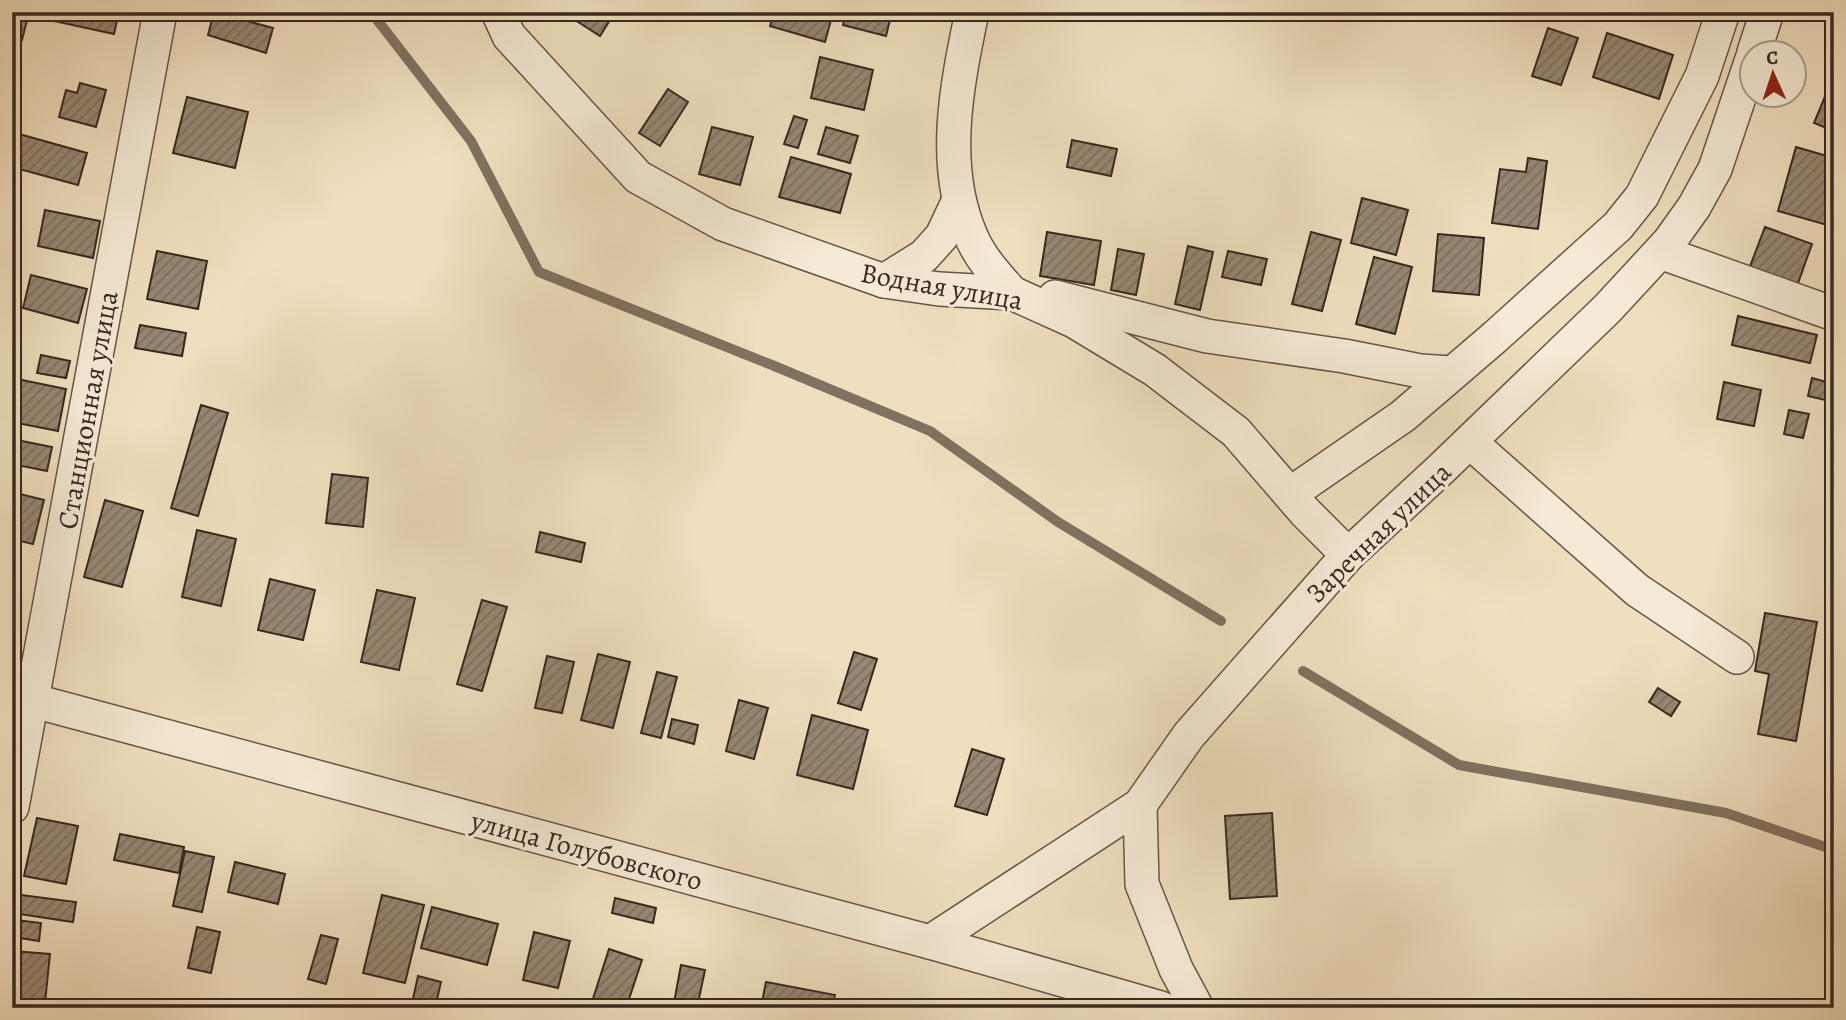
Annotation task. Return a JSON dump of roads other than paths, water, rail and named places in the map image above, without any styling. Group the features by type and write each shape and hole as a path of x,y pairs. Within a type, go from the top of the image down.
{"street":[{"name":"Станционная улица","path":"12,807 23,698 160,12"},
{"name":"Водная улица","path":"498,12 509,36 638,177 723,224 884,281 939,289 1003,283 1074,321 1155,370 1236,432 1348,555"},
{"path":"972,12 954,121 958,202 971,239 1003,283 1207,336 1344,356 1420,371 1451,373"},
{"path":"1290,494 1403,416 1618,226 1643,196 1702,76 1723,12"},
{"path":"1759,38 1767,12"},
{"name":"Заречная улица","path":"930,942 1140,805 1189,734 1348,555 1607,309 1660,252 1694,208 1716,169 1738,102"},
{"path":"884,281 924,256 942,236 958,202"},
{"path":"1660,252 1834,314"},
{"path":"1470,442 1637,590 1737,657"},
{"name":"улица Голубовского","path":"23,698 930,942 1161,1008"},
{"path":"1140,805 1142,884 1176,969 1197,1008"}],"waterway":[{"path":"371,12 471,141 539,272 930,431 1058,522 1221,621"},
{"path":"1303,671 1459,765 1726,813 1834,850"}]}
